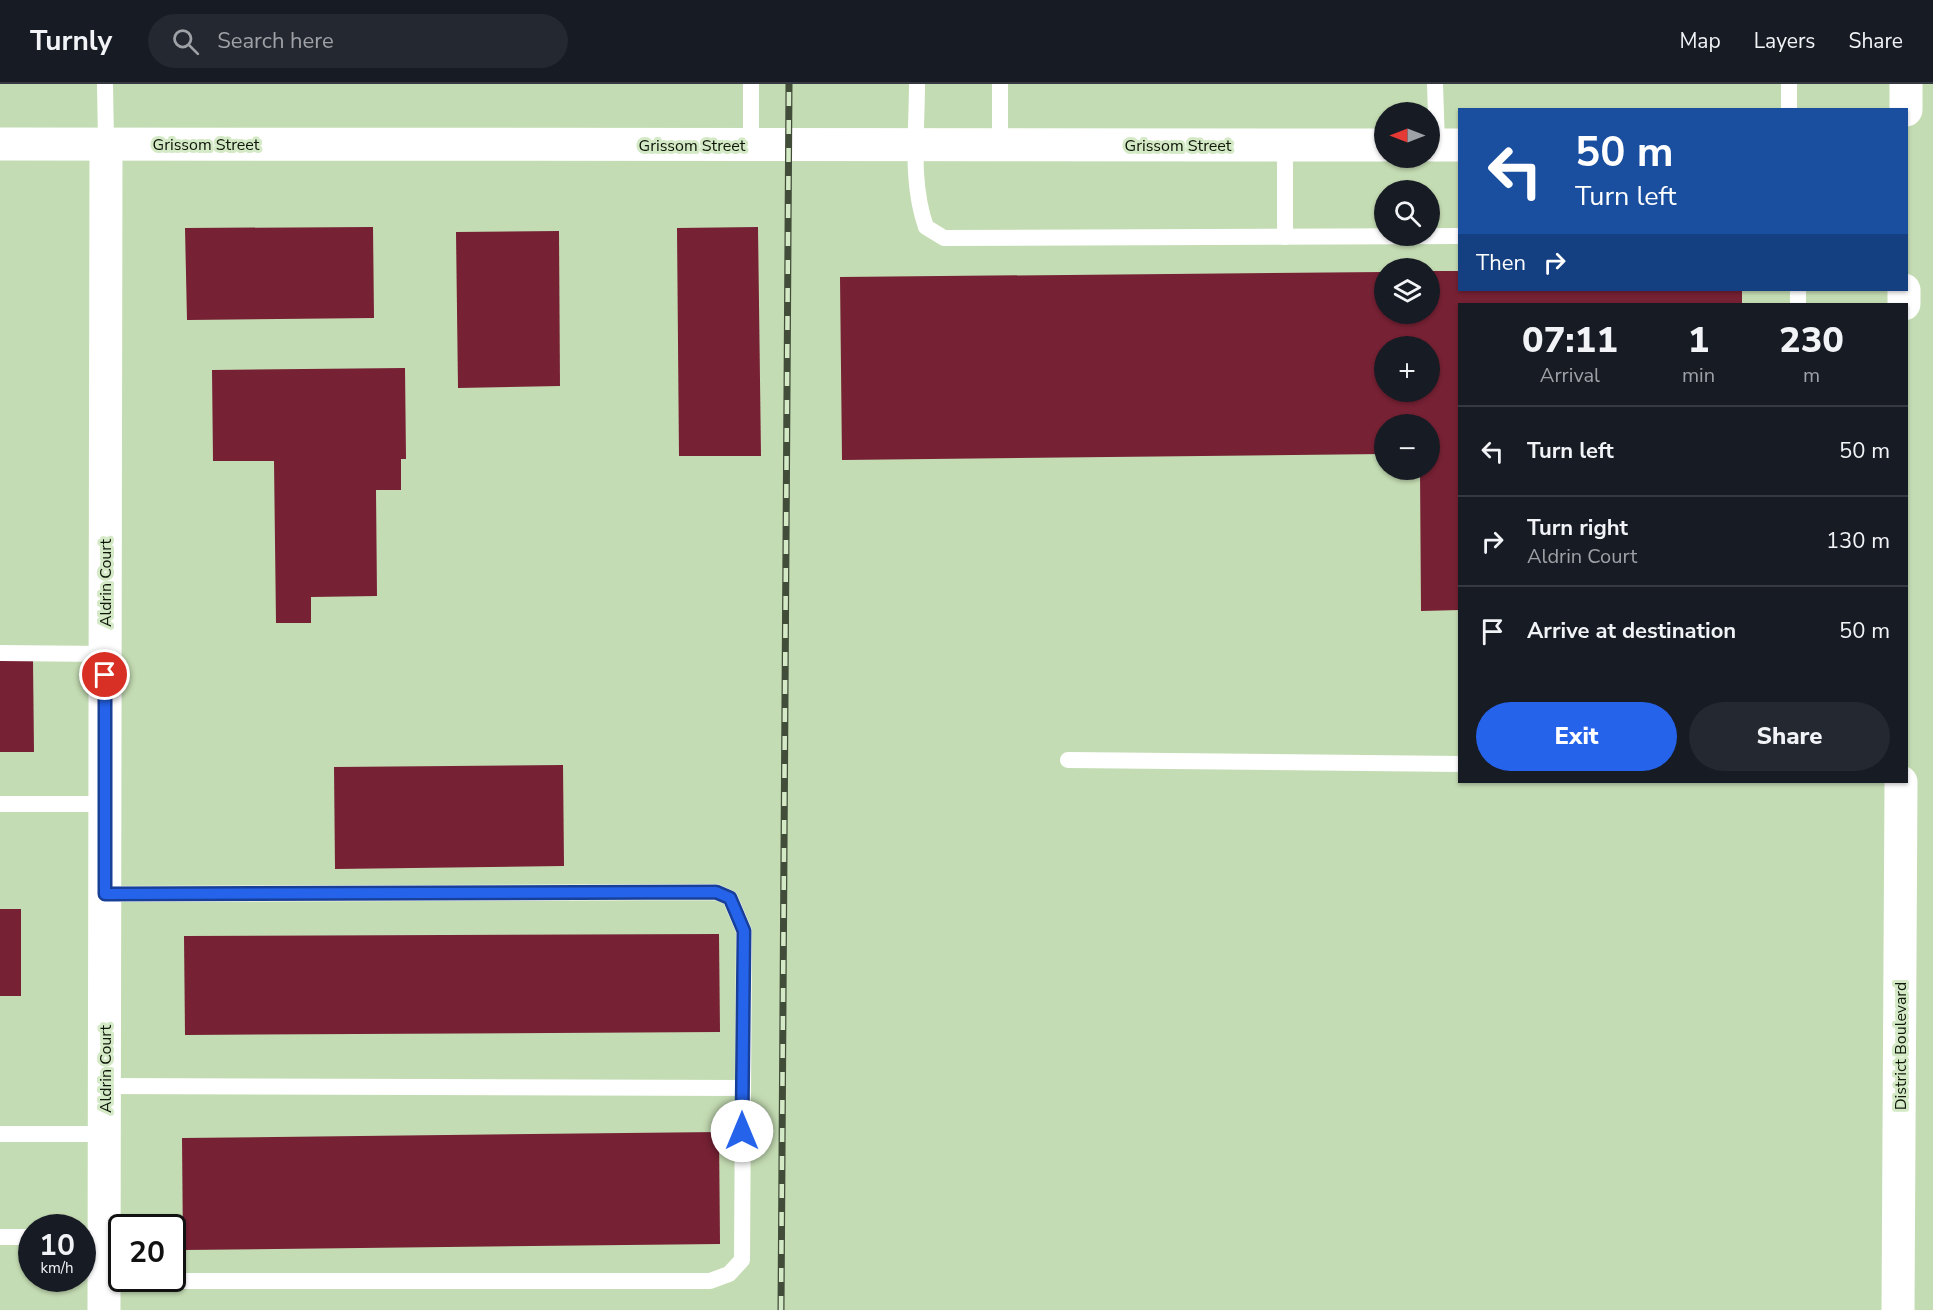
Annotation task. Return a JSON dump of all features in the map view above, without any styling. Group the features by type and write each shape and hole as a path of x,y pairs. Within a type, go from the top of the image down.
{"street":[{"path":"1906,84 1906,108"},
{"name":"Aldrin Court","path":"96,1217 105,1134 106,143"},
{"name":"Grissom Street","path":"0,144 1374,145"},
{"name":"District Boulevard","path":"1899,1310 1901,783"},
{"name":"Aldrin Court","path":"96,1248 104,1296"}],"lane":[{"path":"105,84 106,143"},
{"path":"751,84 751,146"},
{"path":"917,84 915,185 919,208 926,227 944,238 1458,236"},
{"path":"1000,84 1000,145"},
{"path":"1435,84 1442,145"},
{"path":"1789,84 1789,108"},
{"path":"1285,145 1285,237"},
{"path":"0,653 105,654"},
{"path":"1068,760 1458,764"},
{"path":"0,804 105,804"},
{"path":"104,1296 710,1281 729,1274 742,1260 744,931 730,898 716,892 105,894"},
{"path":"105,1086 743,1088"},
{"path":"0,1134 105,1134"},
{"path":"0,1237 18,1237"}],"shaded area":[{"path":"0,84 1933,84 1933,1310 0,1310"}],"building":[{"path":"373,227 374,318 187,320 185,228"},
{"path":"758,227 761,456 679,456 677,228"},
{"path":"559,231 560,386 458,388 456,232"},
{"path":"1440,271 1458,271 1458,291 1742,291 1742,303 1458,303 1458,610 1421,611 1420,480 1440,480 1440,414 1374,414 1374,454 842,460 840,277 1374,272 1374,324 1440,324"},
{"path":"405,368 406,459 401,459 401,490 376,490 377,596 311,597 311,623 276,623 274,461 213,461 212,370"},
{"path":"0,661 33,661 34,752 0,752"},
{"path":"563,765 564,866 335,869 334,767"},
{"path":"0,909 21,909 21,996 0,996"},
{"path":"719,934 720,1032 185,1035 184,936"},
{"path":"719,1132 720,1244 186,1250 186,1214 183,1214 182,1138"}],"railway":[{"path":"781,1310 789,84"}],"route":[{"path":"105,675 105,894 716,892 730,898 744,931 742,1131"}]}
